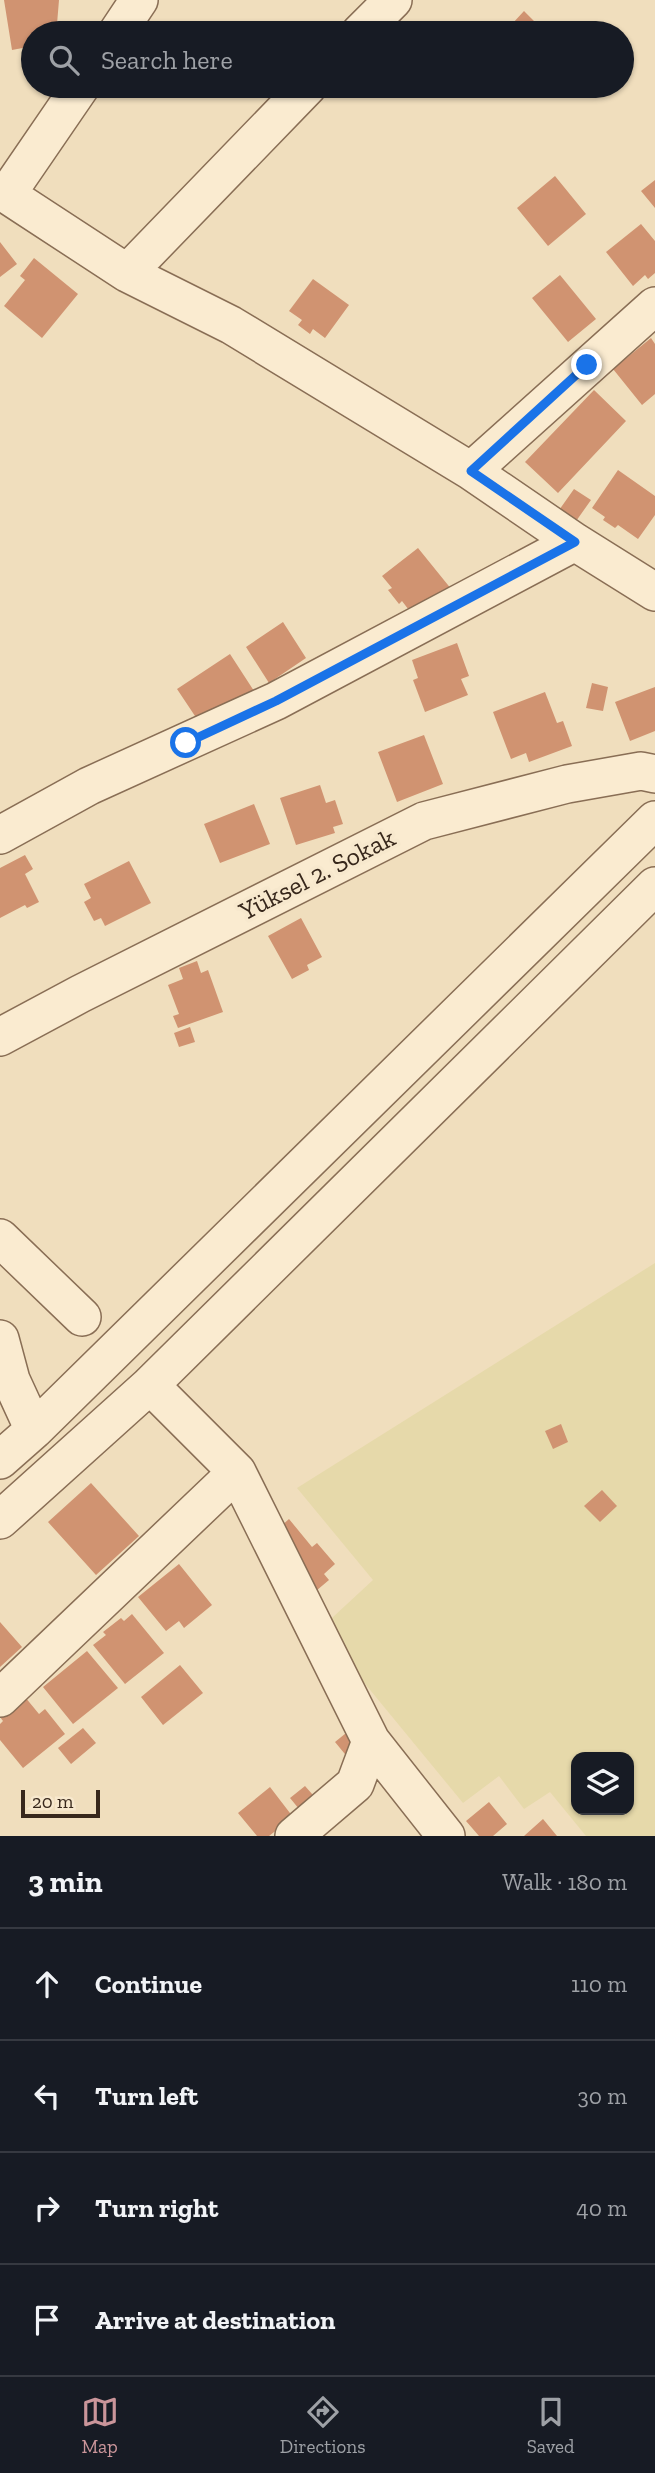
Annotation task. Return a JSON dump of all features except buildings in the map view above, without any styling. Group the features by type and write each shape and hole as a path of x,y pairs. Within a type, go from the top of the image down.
{"street":[{"path":"125,21 139,0"},
{"path":"372,21 393,0"},
{"path":"72,98 4,192 127,273 231,325 471,471 575,542 655,592"},
{"path":"127,273 296,98"},
{"path":"471,471 655,306"},
{"path":"0,835 89,786 276,701 575,542"},
{"name":"Yüksel 2. Sokak","path":"0,1037 424,821 567,784 641,771 655,774"},
{"path":"0,1460 34,1430 655,820"},
{"path":"0,1520 150,1385 655,886"},
{"path":"0,1238 82,1317"},
{"path":"0,1339 11,1380 34,1430"},
{"path":"150,1385 237,1472 371,1741 446,1836"},
{"path":"0,1698 237,1472"},
{"path":"293,1836 355,1784 371,1741"}],"shaded area":[{"path":"655,1263 655,1836 586,1836 550,1792 524,1809 499,1776 463,1803 320,1629 373,1580 297,1488"}],"route":[{"path":"186,743 276,701 575,542 471,471 587,365"}]}
